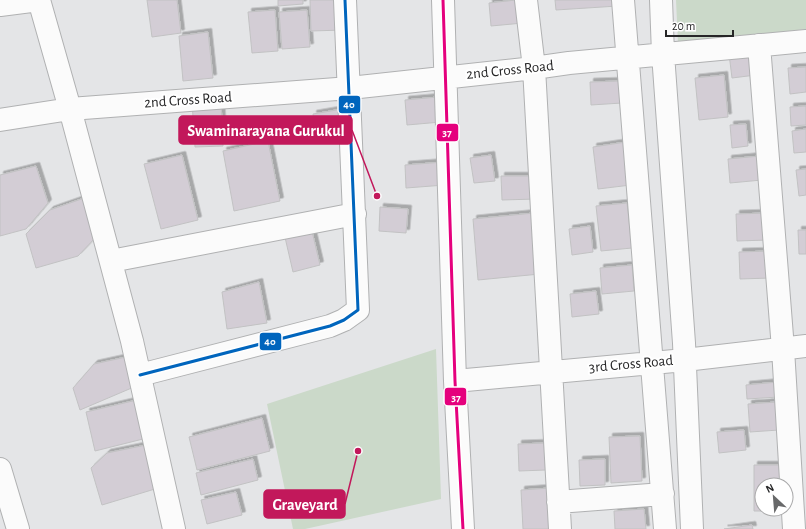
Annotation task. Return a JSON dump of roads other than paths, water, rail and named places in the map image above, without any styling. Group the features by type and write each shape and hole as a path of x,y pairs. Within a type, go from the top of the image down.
{"street":[{"path":"0,5 39,0 70,109 140,375 174,529"},
{"path":"140,375 330,326 344,320 358,310 346,0"},
{"path":"443,0 456,380 463,529"},
{"path":"526,0 534,68 560,529"},
{"path":"623,0 665,529"},
{"path":"661,0 663,54 685,360 692,529"},
{"name":"2nd Cross Road","path":"0,120 70,109 350,88 569,63 806,41"},
{"path":"759,45 783,349 794,529"},
{"path":"111,262 355,214"},
{"name":"3rd Cross Road","path":"456,380 685,360 806,346"},
{"path":"0,469 5,507 18,529"},
{"path":"558,502 663,494"}],"place":[{"name":"Swaminarayana Gurukul","path":"377,196"},
{"name":"Graveyard","path":"358,451"}]}
